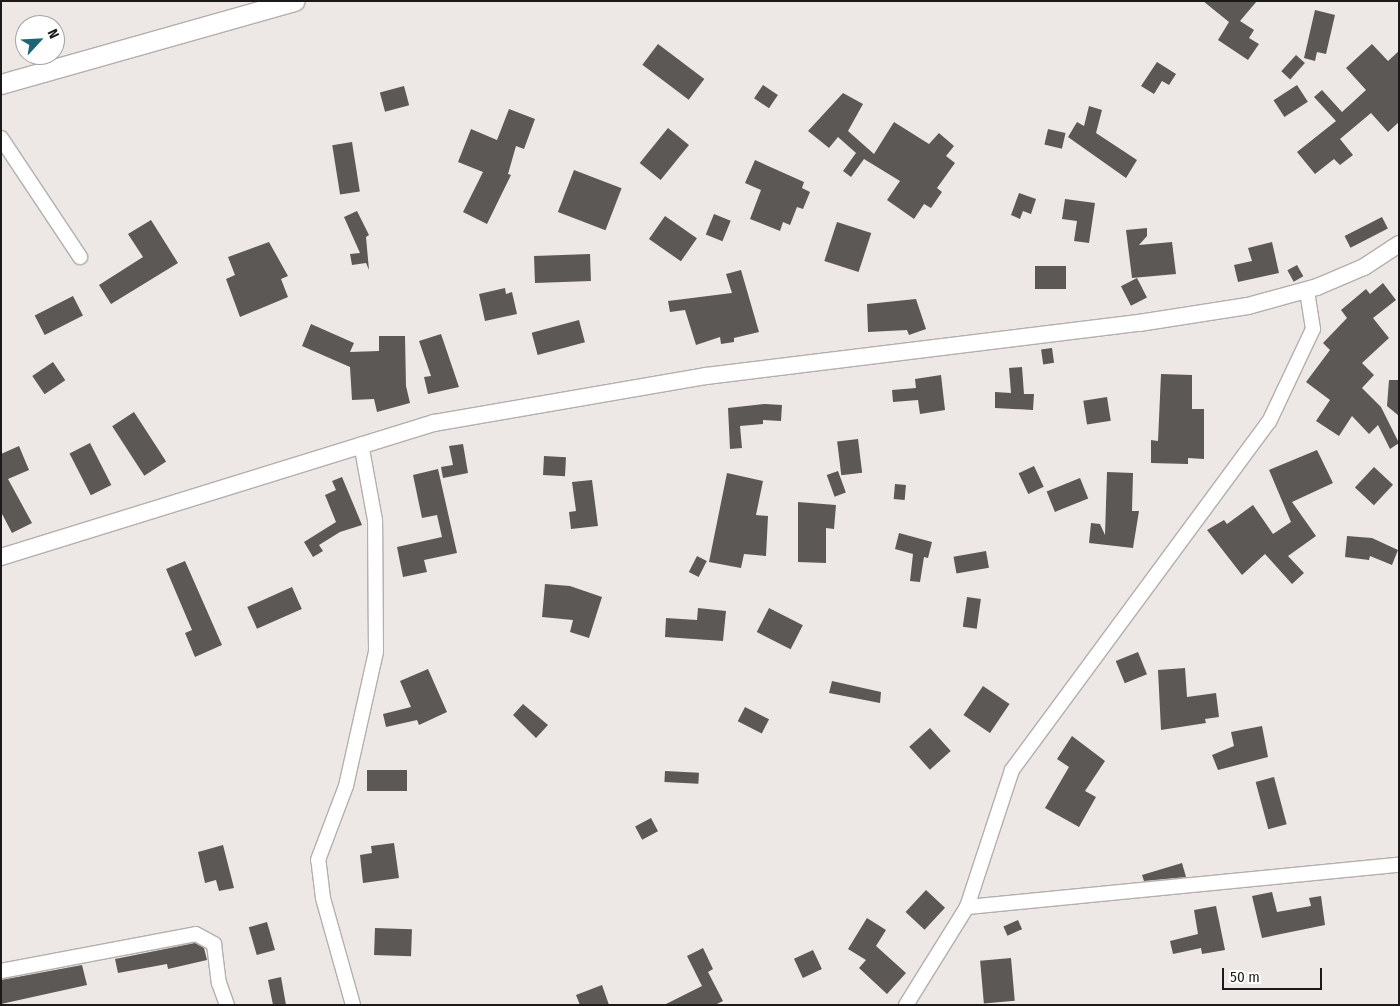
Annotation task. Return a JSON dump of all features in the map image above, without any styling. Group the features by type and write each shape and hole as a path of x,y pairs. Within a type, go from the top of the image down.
{"main road":[{"path":"1,84 294,1"}],"street":[{"path":"1,138 80,257"},
{"path":"1,557 361,444 434,423 538,403 706,376 1139,323 1248,306 1307,290 1364,267 1399,244"},
{"path":"906,1005 968,907 1012,770 1269,422 1313,329 1307,290"},
{"path":"353,1005 323,898 318,860 346,786 376,652 375,520 361,444"},
{"path":"968,907 1399,865"},
{"path":"1,971 196,934 214,944 219,983 227,1005"}],"building":[{"path":"1203,1 1257,1 1240,21 1254,30 1249,38 1259,44 1248,60 1218,40 1229,22"},
{"path":"1315,10 1335,15 1326,54 1317,52 1315,61 1304,58"},
{"path":"658,44 704,79 689,100 642,65"},
{"path":"1372,44 1388,61 1399,51 1399,122 1388,132 1371,113 1340,139 1353,155 1340,165 1334,159 1315,174 1297,152 1336,121 1314,97 1322,90 1342,112 1366,90 1346,68"},
{"path":"1296,55 1305,63 1290,79 1281,71"},
{"path":"1157,62 1176,74 1169,85 1162,81 1154,94 1141,86"},
{"path":"763,85 778,95 769,108 754,98"},
{"path":"1297,85 1308,102 1284,117 1274,100"},
{"path":"404,86 409,105 385,112 380,92"},
{"path":"843,93 863,104 848,131 874,154 894,122 929,144 939,133 954,146 946,156 955,163 937,188 942,192 931,208 924,204 914,219 887,200 900,181 864,159 851,177 843,171 856,153 838,137 829,148 808,131"},
{"path":"1089,106 1102,110 1096,133 1137,160 1126,178 1068,137 1077,122 1084,126"},
{"path":"509,109 535,119 524,149 516,146 508,174 511,175 487,224 463,212 483,172 458,162 471,129 497,140"},
{"path":"668,128 689,145 661,180 640,163"},
{"path":"1048,129 1066,133 1062,149 1044,145"},
{"path":"352,142 360,191 340,195 332,145"},
{"path":"755,160 804,182 802,188 810,192 803,209 797,207 790,225 783,222 780,231 750,219 761,190 745,183"},
{"path":"574,170 622,188 605,230 558,212"},
{"path":"1019,193 1036,199 1031,214 1023,211 1020,219 1011,215"},
{"path":"1065,199 1095,203 1089,243 1074,241 1077,221 1062,219"},
{"path":"357,211 369,235 366,237 369,270 366,263 352,265 350,254 360,253 344,217"},
{"path":"714,214 731,221 722,241 706,234"},
{"path":"665,216 697,238 681,261 649,239"},
{"path":"1382,217 1388,229 1350,248 1345,236"},
{"path":"151,220 178,263 111,304 99,285 143,257 128,234"},
{"path":"837,222 871,233 859,272 824,261"},
{"path":"1147,228 1147,236 1139,245 1172,242 1176,274 1132,278 1126,230"},
{"path":"269,242 288,276 281,279 288,297 240,317 226,279 235,275 228,257"},
{"path":"1272,242 1279,273 1238,282 1234,265 1252,261 1248,248"},
{"path":"590,254 591,281 535,283 534,256"},
{"path":"1297,265 1303,276 1294,282 1287,270"},
{"path":"1035,266 1066,266 1066,289 1035,289"},
{"path":"741,270 759,332 734,338 734,342 721,344 720,337 696,345 685,310 670,312 668,301 732,293 726,274"},
{"path":"1137,278 1147,298 1131,306 1121,286"},
{"path":"1383,283 1396,300 1373,318 1389,338 1362,363 1374,375 1362,388 1381,407 1399,443 1390,449 1378,425 1369,434 1352,416 1339,436 1316,421 1330,400 1306,382 1330,350 1323,343 1347,318 1341,310 1366,289 1370,294"},
{"path":"505,288 506,294 512,292 517,314 485,321 479,294"},
{"path":"73,296 83,316 45,335 35,316"},
{"path":"916,299 926,329 909,335 907,330 868,332 867,304"},
{"path":"579,320 585,342 538,355 532,333"},
{"path":"311,324 354,343 350,352 379,351 379,336 405,336 406,386 410,403 377,412 374,399 352,400 350,367 302,346"},
{"path":"441,334 459,387 428,394 424,377 431,376 419,341"},
{"path":"1052,348 1054,363 1043,364 1041,350"},
{"path":"53,362 65,380 45,394 32,376"},
{"path":"1022,367 1024,394 1034,394 1033,410 995,408 995,392 1011,393 1009,368"},
{"path":"1161,374 1192,375 1192,409 1204,409 1204,459 1188,458 1188,464 1151,463 1151,440 1158,441"},
{"path":"941,375 945,410 920,414 918,400 893,402 892,390 916,388 915,379"},
{"path":"1389,380 1399,380 1399,416 1387,406"},
{"path":"1107,397 1111,421 1087,424 1083,401"},
{"path":"765,404 782,405 781,421 763,420 763,424 740,426 742,448 730,449 728,408"},
{"path":"134,412 166,461 144,476 112,426"},
{"path":"858,439 862,473 841,475 837,442"},
{"path":"90,443 111,485 91,495 70,453"},
{"path":"463,444 468,473 443,478 441,467 453,465 449,446"},
{"path":"19,446 29,470 8,479 32,523 12,533 1,512 1,454"},
{"path":"1317,450 1333,483 1292,502 1316,536 1288,556 1304,573 1292,584 1265,554 1242,575 1207,530 1224,520 1227,524 1253,505 1273,534 1291,522 1269,470"},
{"path":"544,456 566,457 565,476 543,475"},
{"path":"1034,466 1044,487 1028,494 1019,473"},
{"path":"1374,467 1393,485 1374,505 1355,487"},
{"path":"438,469 457,553 424,560 427,572 403,577 397,547 442,537 437,515 422,518 413,475"},
{"path":"838,471 846,493 835,497 827,475"},
{"path":"1107,472 1133,473 1132,511 1139,511 1133,548 1089,543 1091,523 1100,524 1105,535"},
{"path":"727,473 763,481 756,515 768,516 766,556 744,554 741,568 709,562"},
{"path":"342,477 362,525 340,532 319,545 323,551 313,557 304,542 336,522 325,495 336,490 332,481"},
{"path":"1080,478 1088,498 1055,512 1047,491"},
{"path":"592,480 598,526 571,529 569,512 576,511 572,482"},
{"path":"895,484 906,485 905,500 894,499"},
{"path":"798,502 836,505 834,529 826,528 826,563 798,562"},
{"path":"899,533 932,542 928,558 924,557 920,582 910,581 913,554 895,549"},
{"path":"1347,536 1372,538 1398,550 1392,565 1370,556 1369,560 1345,557"},
{"path":"986,551 989,568 956,573 954,557"},
{"path":"697,556 707,561 699,577 689,572"},
{"path":"185,561 222,645 195,657 185,633 192,630 166,569"},
{"path":"545,584 570,586 602,597 589,638 570,632 573,620 542,617"},
{"path":"292,587 302,609 257,629 247,607"},
{"path":"967,597 981,599 977,629 963,627"},
{"path":"698,608 726,611 723,641 665,637 666,618 697,620"},
{"path":"769,608 803,625 791,649 757,632"},
{"path":"1138,652 1147,674 1125,683 1116,661"},
{"path":"1185,668 1187,697 1216,693 1219,717 1205,719 1206,723 1161,730 1158,670"},
{"path":"428,669 447,712 419,725 417,720 386,727 383,714 411,707 400,681"},
{"path":"832,681 881,692 880,703 829,693"},
{"path":"983,686 1010,704 990,733 963,715"},
{"path":"523,704 548,725 536,738 513,715"},
{"path":"745,707 769,719 762,734 738,721"},
{"path":"1262,726 1268,757 1218,770 1212,755 1234,746 1231,732"},
{"path":"930,728 951,751 930,770 909,747"},
{"path":"1072,736 1105,761 1085,791 1096,797 1079,827 1045,808 1069,767 1057,759"},
{"path":"367,770 407,770 407,791 367,791"},
{"path":"665,771 699,773 698,784 664,782"},
{"path":"1274,777 1287,824 1268,829 1256,782"},
{"path":"651,818 658,831 642,840 635,826"},
{"path":"394,843 399,878 363,883 360,855 372,853 371,846"},
{"path":"223,845 234,888 219,891 216,880 205,883 198,852"},
{"path":"1182,863 1186,877 1144,881 1142,875"},
{"path":"926,890 945,908 925,930 906,912"},
{"path":"1272,892 1277,912 1311,906 1309,898 1321,896 1325,925 1262,938 1252,896"},
{"path":"1216,906 1225,950 1202,954 1201,948 1173,954 1170,941 1198,934 1194,910"},
{"path":"867,918 886,930 876,946 906,973 887,994 859,968 866,960 848,949"},
{"path":"1018,920 1022,929 1007,936 1003,927"},
{"path":"267,922 275,950 257,955 249,927"},
{"path":"375,928 412,929 411,956 374,955"},
{"path":"195,943 204,948 207,960 168,969 167,964 118,973 115,959"},
{"path":"703,948 713,969 708,972 723,1001 715,1005 664,1005 702,986 687,956"},
{"path":"813,950 822,969 803,978 794,959"},
{"path":"1011,958 1015,1001 984,1004 980,961"},
{"path":"82,965 87,985 1,1004 1,980"},
{"path":"281,977 286,1005 273,1005 268,980"},
{"path":"602,985 609,1005 580,1005 576,995"}]}
